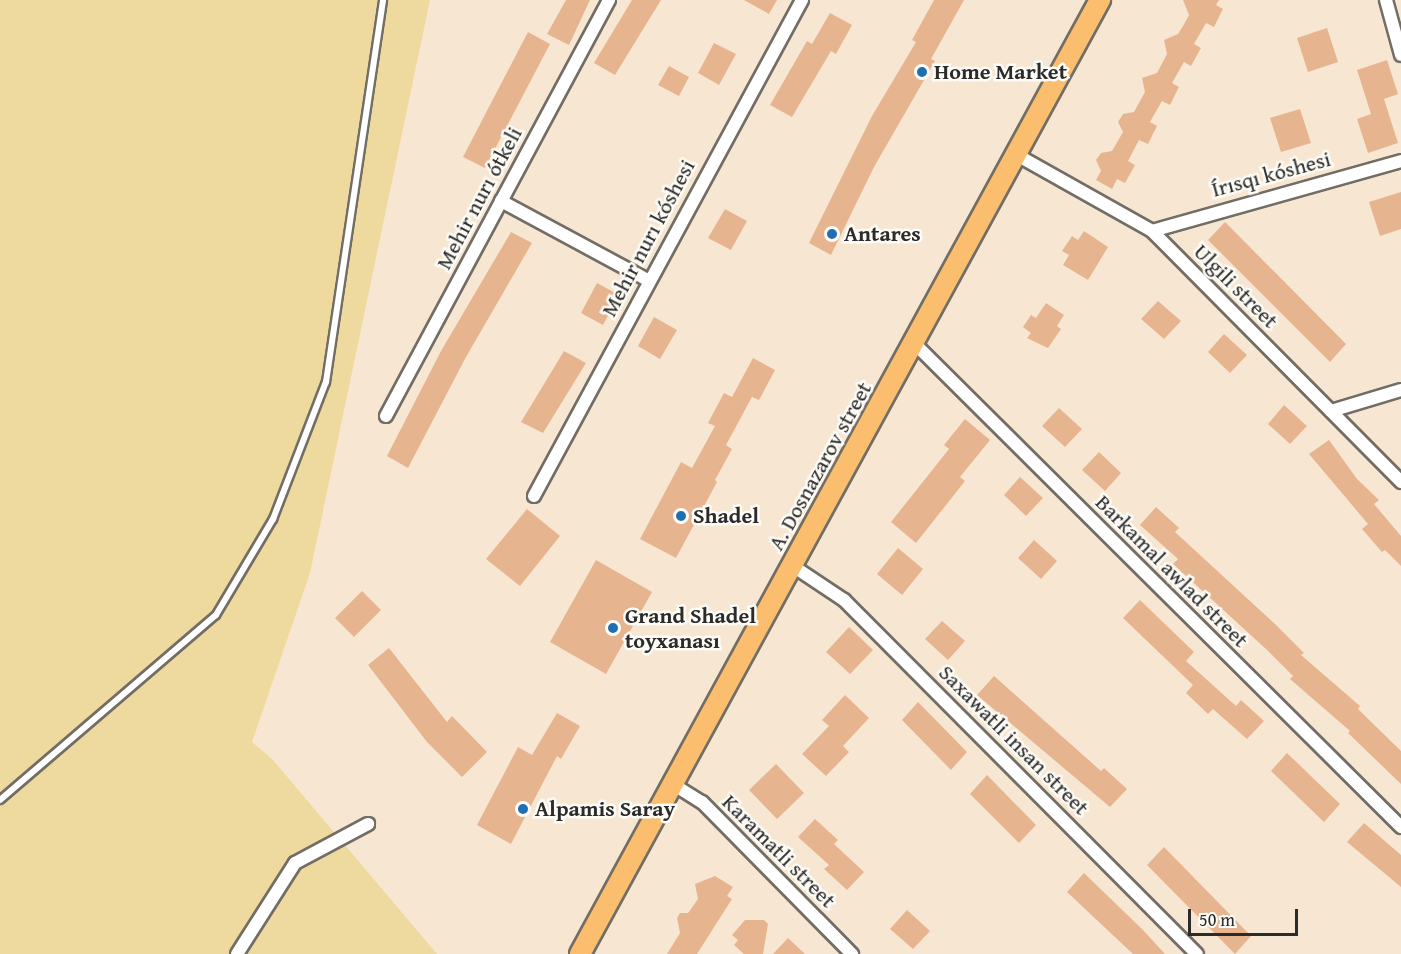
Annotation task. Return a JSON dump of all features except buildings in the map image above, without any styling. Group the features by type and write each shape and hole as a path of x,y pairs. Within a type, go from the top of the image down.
{"main road":[{"name":"A. Dosnazarov street","path":"580,954 671,783 793,566 1100,0"}],"street":[{"name":"Mehir nurı ótkeli","path":"386,416 609,0"},
{"name":"Mehir nurı kóshesi","path":"534,496 648,280 802,0"},
{"path":"1386,0 1401,55"},
{"name":"Ulgili street","path":"1015,154 1152,231 1401,482"},
{"name":"Írısqı kóshesi","path":"1152,231 1401,161"},
{"path":"501,201 648,280"},
{"name":"Barkamal awlad street","path":"915,343 1401,827"},
{"path":"1331,411 1401,390"},
{"name":"Saxawatli insan street","path":"793,566 844,600 1197,954"},
{"name":"Karamatli street","path":"671,783 702,802 852,954"},
{"path":"237,954 295,863 368,824"}],"lane":[{"path":"0,800 216,615 273,519 326,382 383,0"}],"sand":[{"path":"0,0 430,0 310,573 252,742 273,760 437,954 0,954"}],"place":[{"name":"Home Market","path":"922,72"},
{"name":"Antares","path":"832,234"},
{"name":"Shadel","path":"681,516"},
{"name":"Grand Shadel toyxanası","path":"613,628"},
{"name":"Alpamis Saray","path":"523,809"}]}
